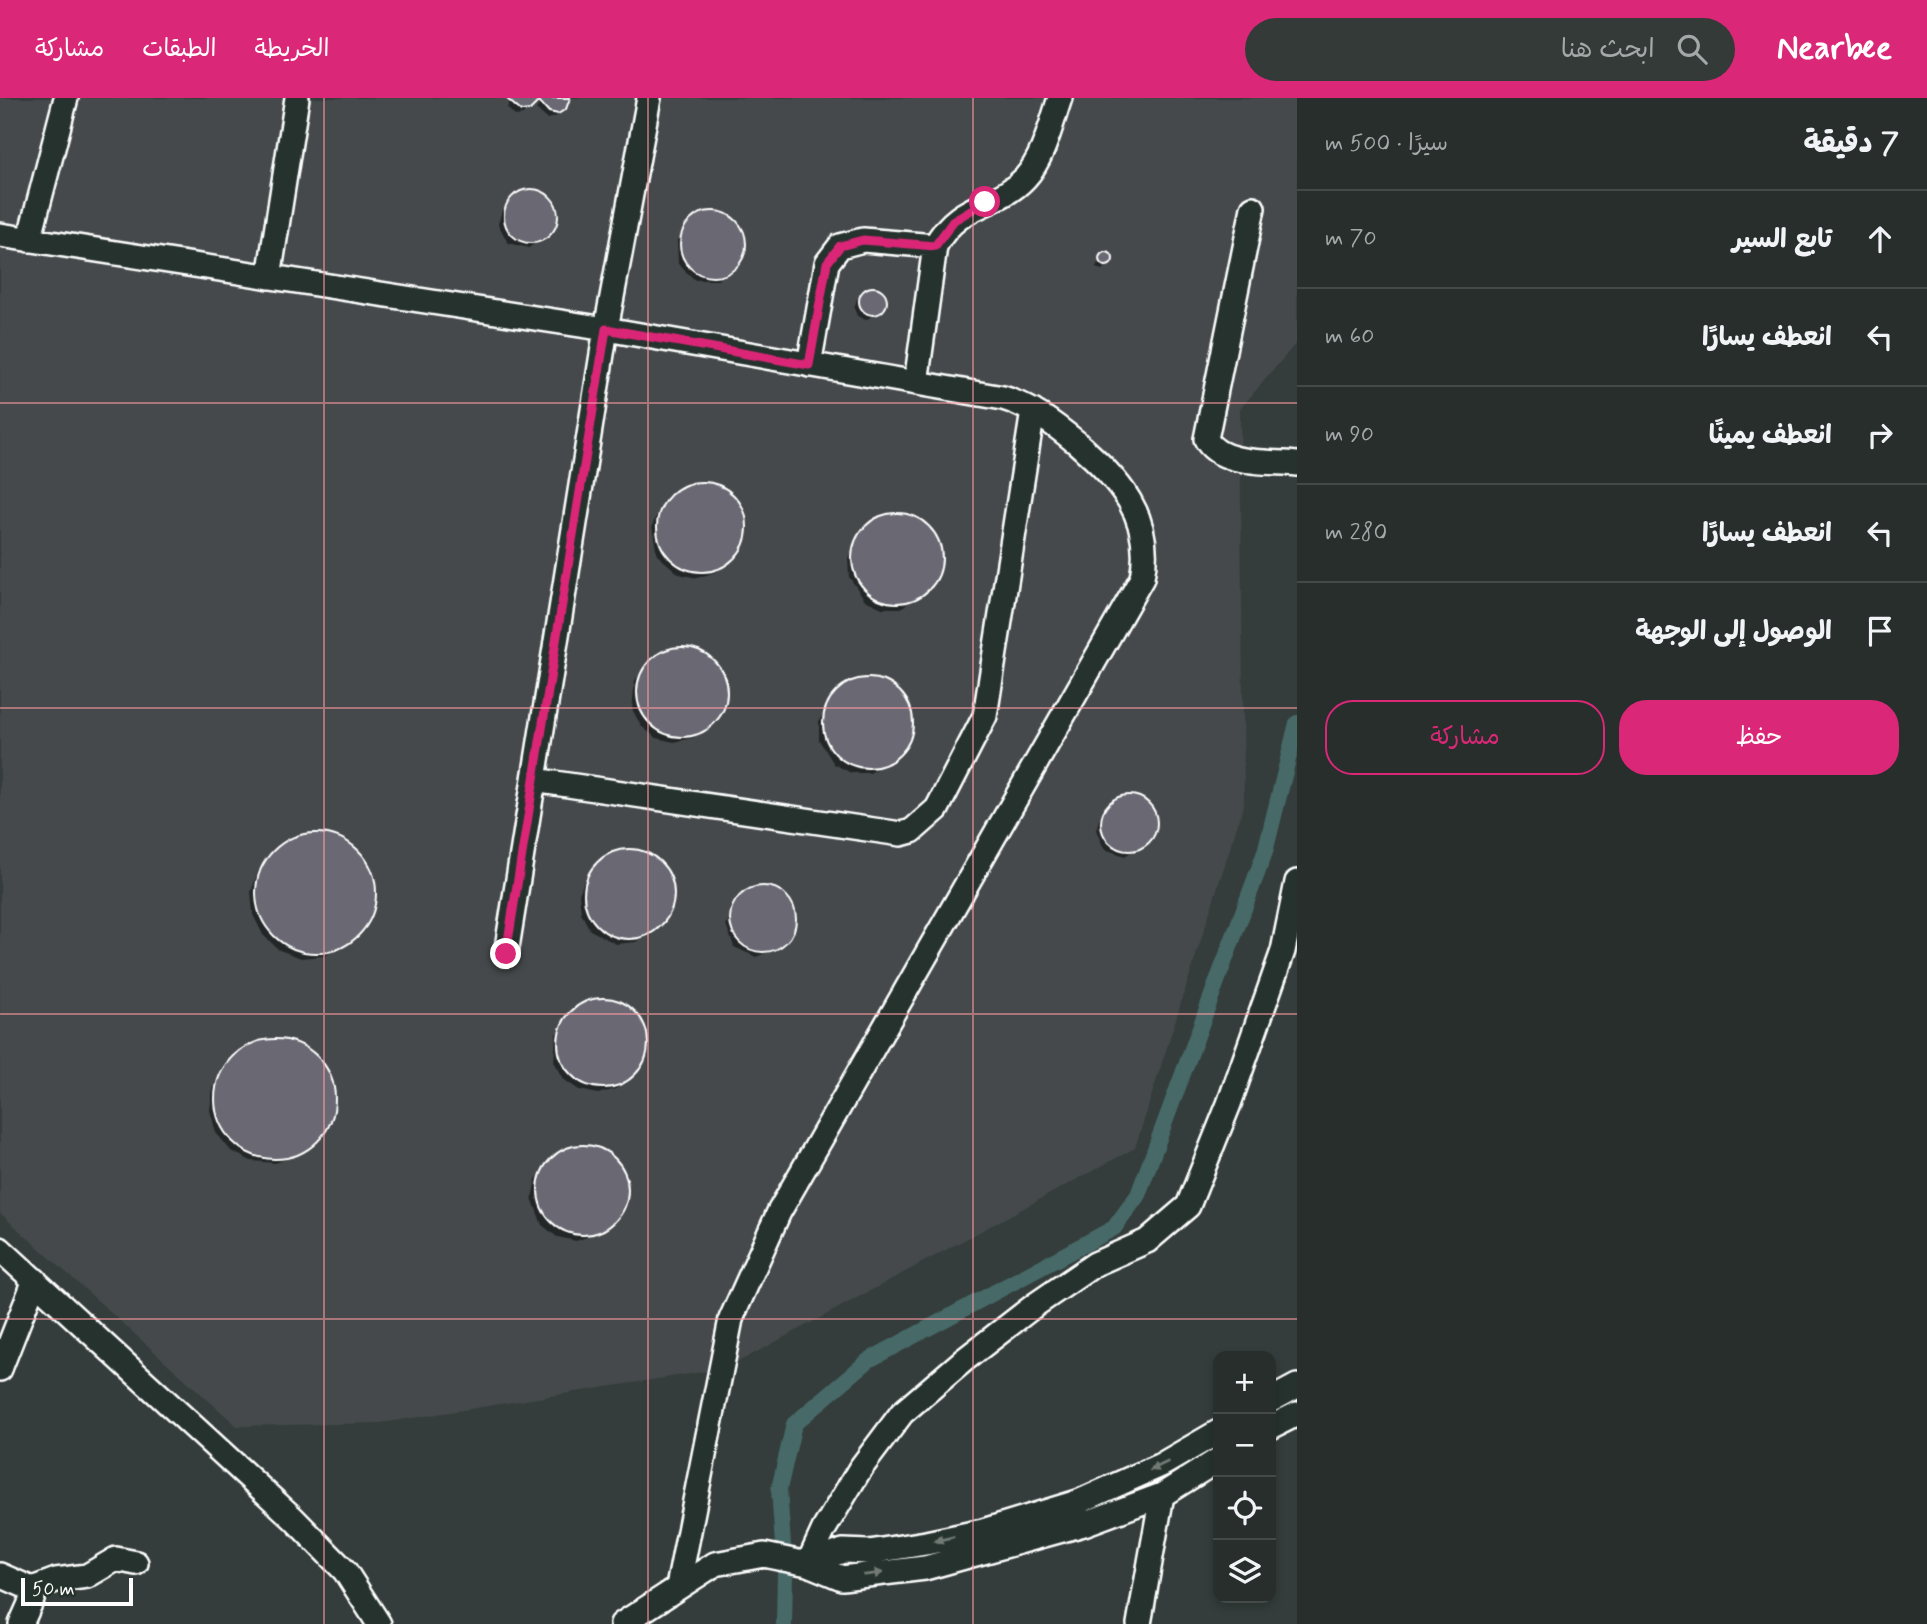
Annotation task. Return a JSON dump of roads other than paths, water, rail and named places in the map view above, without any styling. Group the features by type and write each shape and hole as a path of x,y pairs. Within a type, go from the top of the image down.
{"street":[{"path":"30,240 66,98"},
{"path":"269,277 297,98"},
{"path":"506,954 606,329 649,98"},
{"path":"916,383 935,246 942,232 967,210 1009,191 1024,179 1035,164 1060,98"},
{"path":"1253,208 1206,439 1210,448 1222,454 1297,463"},
{"path":"0,235 606,329 1003,398 1022,404 1067,435 1117,479 1136,514 1146,559 1142,578 779,1212 731,1319 678,1587"},
{"path":"809,365 827,263 840,246 863,240 935,246"},
{"path":"534,780 901,834 912,831 937,809 985,716 1033,411"},
{"path":"808,1564 824,1529 860,1469 902,1413 1035,1305 1095,1264 1147,1241 1188,1206 1290,953 1297,882"},
{"path":"0,1249 153,1393 293,1518 345,1571 379,1624"},
{"path":"0,1369 35,1280"},
{"path":"1276,1397 1297,1386"},
{"path":"1276,1424 1297,1414"},
{"path":"1081,1513 1213,1435"},
{"path":"622,1624 715,1564 764,1555 808,1564 842,1578 925,1568 1081,1513 1162,1495 1213,1463"},
{"path":"1139,1624 1162,1495"},
{"path":"0,1575 32,1589 56,1580 70,1581 87,1576 116,1559 136,1563"},
{"path":"21,1624 33,1597 32,1589"}],"waterway":[{"path":"783,1545 779,1489 794,1424 869,1360 1114,1228 1138,1195 1265,852 1297,723"},
{"path":"784,1624 785,1573"}]}
